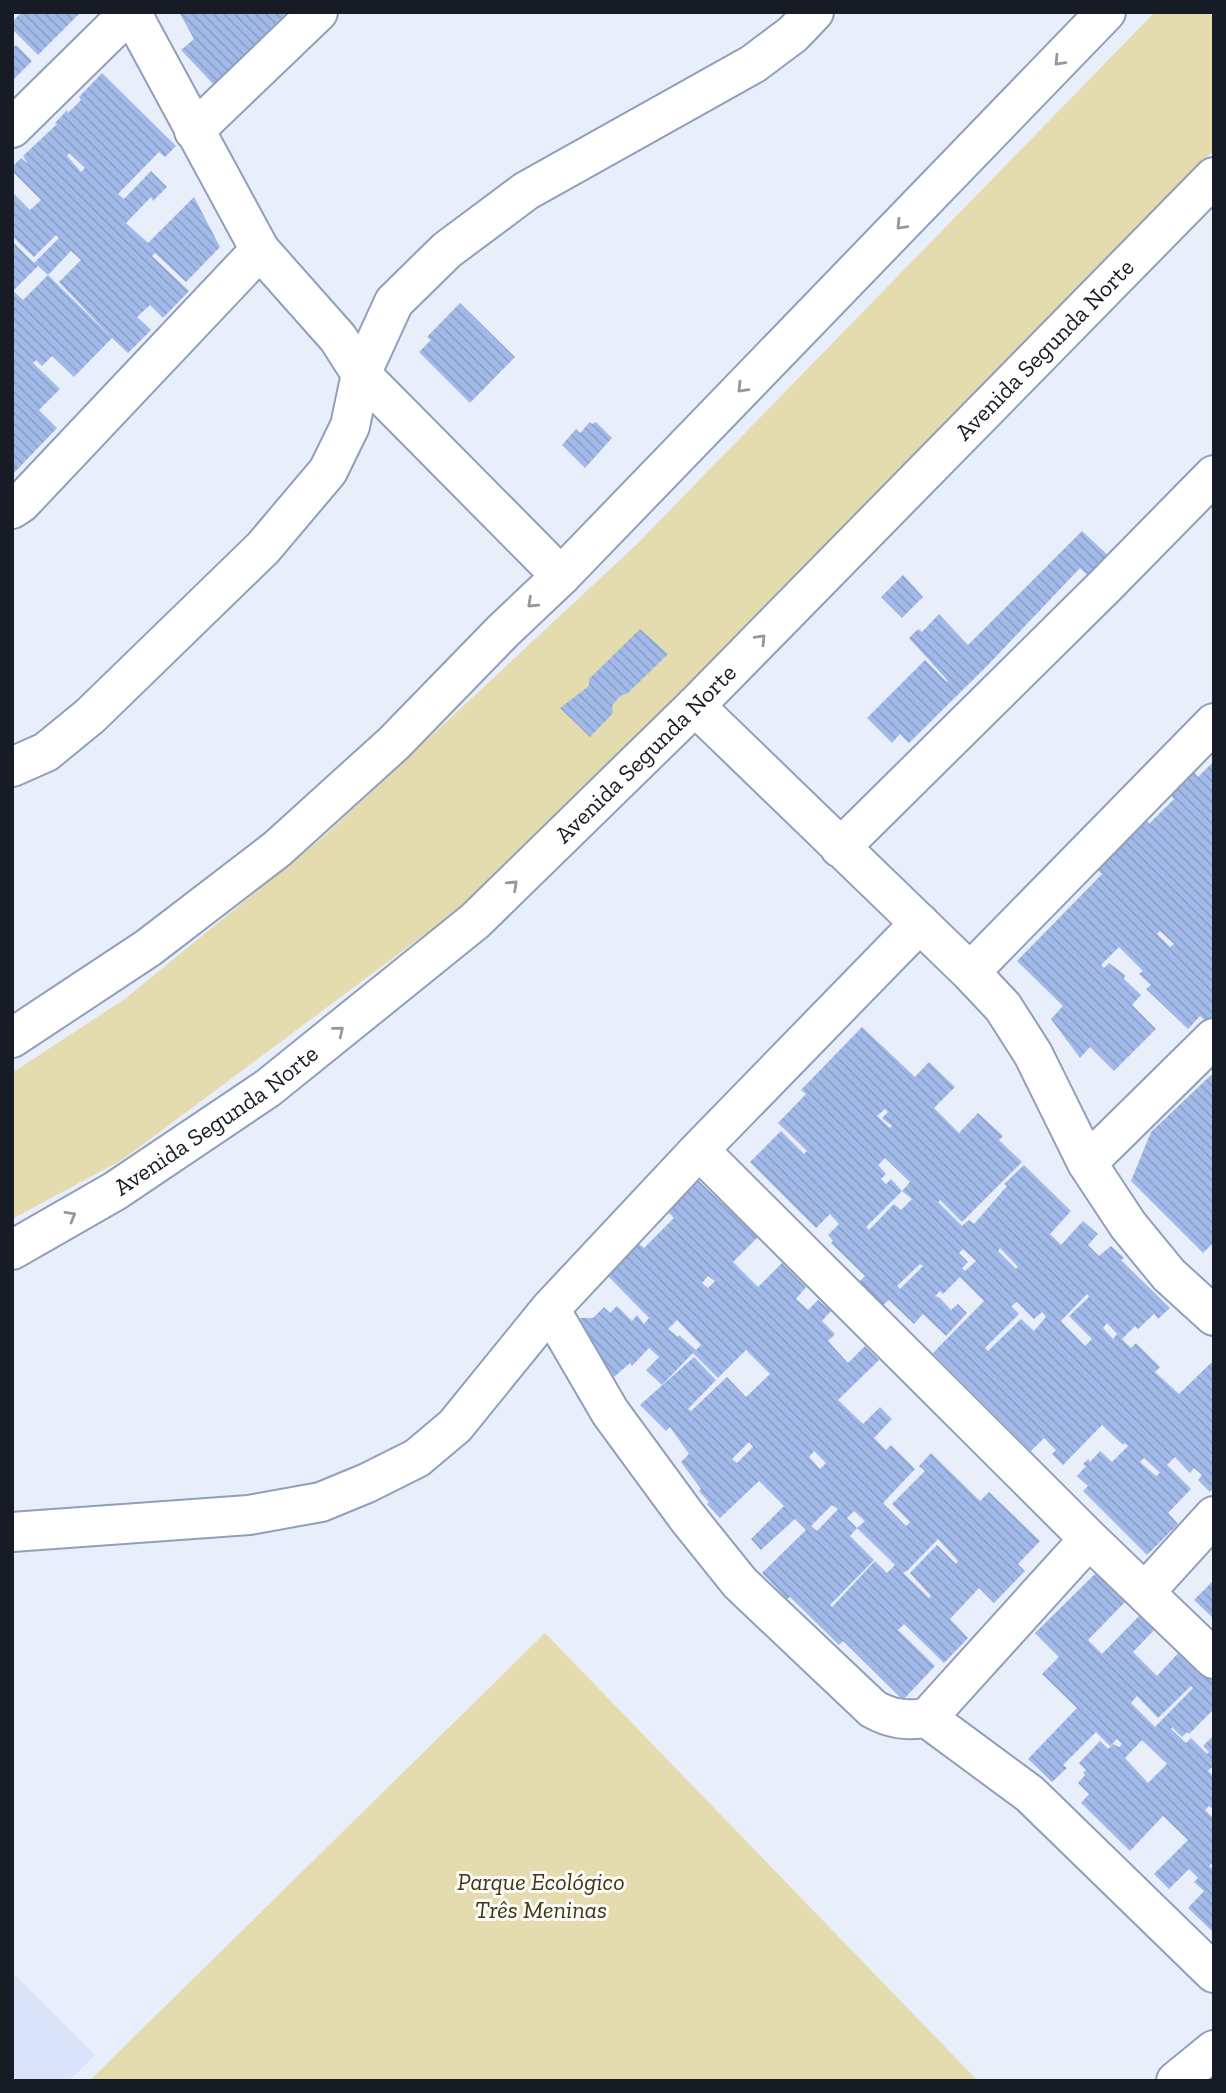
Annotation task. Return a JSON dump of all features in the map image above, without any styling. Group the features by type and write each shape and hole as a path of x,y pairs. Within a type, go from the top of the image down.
{"street":[{"path":"12,128 130,12 260,250 338,338 362,374 561,576"},
{"path":"194,131 318,12"},
{"path":"12,767 46,752 90,716 263,548 328,471 350,426 362,374 394,302 447,250 526,191 752,64 793,34 814,12"},
{"path":"12,1038 148,948 277,849 394,743 503,631 561,576 1106,12"},
{"name":"Avenida Segunda Norte","path":"12,1251 115,1191 268,1088 484,912 695,706 1214,177"},
{"path":"12,509 21,503 260,250"},
{"path":"840,848 1097,595 1214,475"},
{"path":"695,706 1003,1007 1033,1054 1087,1163 1128,1225 1169,1275 1214,1316"},
{"path":"970,972 1214,723"},
{"path":"12,1532 249,1515 321,1502 417,1458 456,1426 550,1309 699,1150 920,923"},
{"path":"1087,1163 1214,1038"},
{"path":"699,1150 1089,1539 1214,1659"},
{"path":"550,1309 610,1412 687,1517 740,1583 873,1709 885,1716 908,1721 927,1718 1089,1539"},
{"path":"1145,1592 1214,1516"},
{"path":"927,1718 1030,1794 1214,1973"},
{"path":"1175,2081 1214,2050"}],"shaded area":[{"path":"12,1972 95,2055 69,2081 12,2081"}],"green space":[{"path":"1155,12 1214,12 1214,150 487,888 122,1160 12,1219 12,1073 126,998 324,836 637,544"},
{"name":"Parque Ecológico Três Meninas","path":"545,1633 978,2081 89,2081"}],"building":[{"path":"22,12 81,12 38,55 12,29 12,22"},
{"path":"179,12 287,12 215,86 181,50 194,39"},
{"path":"16,45 32,61 12,81 12,48"},
{"path":"102,73 176,146 165,157 159,152 118,194 124,199 151,171 167,187 153,201 151,197 126,223 148,243 194,197 220,247 186,282 155,253 152,256 189,291 163,318 150,305 137,317 151,330 128,353 112,338 74,377 52,356 42,366 36,360 33,363 60,389 39,410 57,428 12,475 12,241 34,263 59,238 56,235 34,257 12,239 12,192 30,210 41,200 12,171 12,167 21,158 28,164 23,156 57,124 55,123 67,110 68,113 81,100 79,97","holes":["69,153 85,168 81,172 67,156","71,251 81,260 59,282 112,338 48,275","38,266 48,275 23,300 13,291"]},
{"path":"460,303 515,357 470,403 419,352 431,340 427,337"},
{"path":"590,422 596,422 612,438 585,468 562,445 576,429 580,433"},
{"path":"1082,531 1113,560 1094,581 1080,568 909,743 900,734 892,743 867,718 925,660 948,681 909,638 918,629 922,632 939,614 968,645"},
{"path":"903,575 923,597 902,618 881,597"},
{"path":"640,629 668,654 628,693 620,696 612,706 613,713 590,737 560,708 589,686 589,679"},
{"path":"1214,761 1214,1015 1207,1022 1200,1016 1188,1029 1146,989 1151,985 1139,974 1143,971 1119,947 1101,965 1104,968 1109,963 1125,975 1124,979 1141,995 1132,1005 1156,1029 1114,1071 1090,1047 1080,1058 1051,1019 1063,1006 1017,961 1102,874 1098,870 1147,821 1149,824 1174,799 1170,795 1193,771 1198,777","holes":["1160,931 1174,944 1170,947 1157,934"]},
{"path":"862,1027 915,1077 929,1062 955,1087 934,1108 959,1133 978,1113 1003,1136 999,1140 1022,1162 962,1222 940,1200 938,1202 962,1226 969,1220 974,1224 1007,1186 1004,1184 1024,1165 1071,1211 1050,1234 1061,1245 1083,1221 1098,1234 1088,1245 1099,1256 1111,1246 1124,1258 1121,1260 1170,1308 1158,1319 1154,1314 1138,1329 1135,1326 1122,1339 1131,1348 1136,1343 1160,1367 1155,1372 1179,1394 1214,1360 1214,1487 1210,1492 1198,1480 1202,1475 1194,1468 1190,1473 1175,1457 1167,1465 1191,1489 1168,1513 1178,1524 1147,1555 1083,1491 1088,1486 1077,1476 1086,1466 1083,1464 1088,1459 1090,1462 1100,1451 1112,1462 1128,1446 1125,1443 1123,1445 1102,1425 1063,1465 1052,1454 1056,1450 1044,1438 1031,1451 933,1353 984,1301 960,1277 943,1294 940,1291 935,1296 951,1310 958,1304 967,1313 946,1336 923,1314 914,1324 889,1300 882,1306 858,1283 865,1276 831,1243 833,1241 828,1235 839,1224 830,1214 816,1228 750,1162 781,1131 804,1154 807,1151 778,1123 806,1094 801,1090","holes":["885,1109 888,1112 882,1118 892,1126 890,1128 877,1116","885,1158 910,1182 902,1191 891,1179 886,1184 881,1179 886,1174 878,1165","902,1191 912,1199 901,1210 894,1204 869,1230 866,1227","1000,1248 1018,1267 1016,1269 998,1251","963,1249 976,1261 965,1271 962,1268 968,1262 959,1253","920,1264 923,1266 900,1289 897,1286","1087,1294 1089,1297 1069,1316 1092,1339 1085,1346 1061,1321","1017,1302 1034,1319 1042,1312 1046,1317 1034,1331 1021,1319 988,1351 985,1348 1019,1314 1011,1306","1107,1323 1117,1334 1113,1339 1103,1328","1144,1458 1160,1473 1156,1476 1140,1462"]},
{"path":"1211,1075 1214,1078 1214,1242 1203,1253 1131,1181 1151,1132"},
{"path":"698,1180 758,1237 733,1262 758,1287 782,1263 806,1287 796,1299 808,1310 818,1300 831,1311 822,1321 835,1334 828,1341 848,1363 865,1346 879,1360 838,1400 863,1424 880,1407 892,1419 874,1438 886,1450 891,1445 915,1469 883,1503 906,1526 910,1522 892,1504 925,1471 919,1466 931,1453 980,1501 989,1492 1040,1541 1018,1564 1025,1571 994,1603 979,1588 950,1619 968,1638 944,1663 904,1624 898,1630 935,1666 903,1700 843,1641 839,1645 762,1573 806,1530 795,1519 761,1550 751,1539 784,1506 759,1481 720,1518 707,1504 709,1502 699,1491 701,1489 681,1462 689,1454 670,1427 666,1431 640,1405 694,1357 716,1380 688,1409 691,1411 727,1377 746,1397 770,1374 746,1350 718,1378 693,1353 662,1385 646,1370 659,1357 649,1348 632,1366 630,1363 614,1377 582,1329 580,1318 593,1318 604,1307 610,1313 617,1306 632,1321 637,1315 644,1324 649,1318 607,1275 639,1244 644,1248 674,1218 667,1211","holes":["708,1276 715,1281 708,1288 702,1283","677,1320 701,1345 696,1350 679,1335 678,1337 668,1329","749,1442 753,1447 737,1463 732,1459","814,1451 826,1463 820,1469 809,1457","832,1505 838,1509 817,1531 811,1526","854,1511 865,1521 857,1528 847,1518","857,1528 895,1565 887,1573 875,1561 832,1607 830,1605 874,1560 850,1536","938,1539 958,1561 956,1564 937,1545 910,1573 931,1596 929,1598 903,1573"]},
{"path":"1097,1572 1126,1601 1088,1640 1102,1654 1140,1615 1155,1629 1133,1652 1157,1676 1183,1648 1214,1678 1214,1709 1189,1734 1187,1732 1182,1737 1172,1727 1171,1729 1186,1743 1191,1738 1207,1754 1209,1752 1203,1746 1214,1735 1214,1765 1208,1771 1214,1777 1214,1810 1209,1806 1205,1810 1211,1816 1214,1813 1214,1862 1209,1866 1214,1870 1214,1933 1188,1908 1204,1891 1194,1882 1198,1878 1189,1869 1169,1889 1154,1874 1188,1840 1163,1816 1130,1851 1081,1803 1089,1794 1078,1783 1086,1770 1079,1763 1100,1741 1108,1749 1113,1744 1119,1747 1122,1744 1117,1739 1110,1746 1096,1732 1063,1765 1067,1768 1052,1782 1028,1759 1077,1708 1042,1674 1059,1657 1035,1633","holes":["1191,1686 1193,1688 1155,1727 1131,1703 1137,1696 1158,1718","1142,1740 1167,1764 1148,1783 1125,1758"]},
{"path":"1214,1580 1214,1619 1194,1600"}]}
